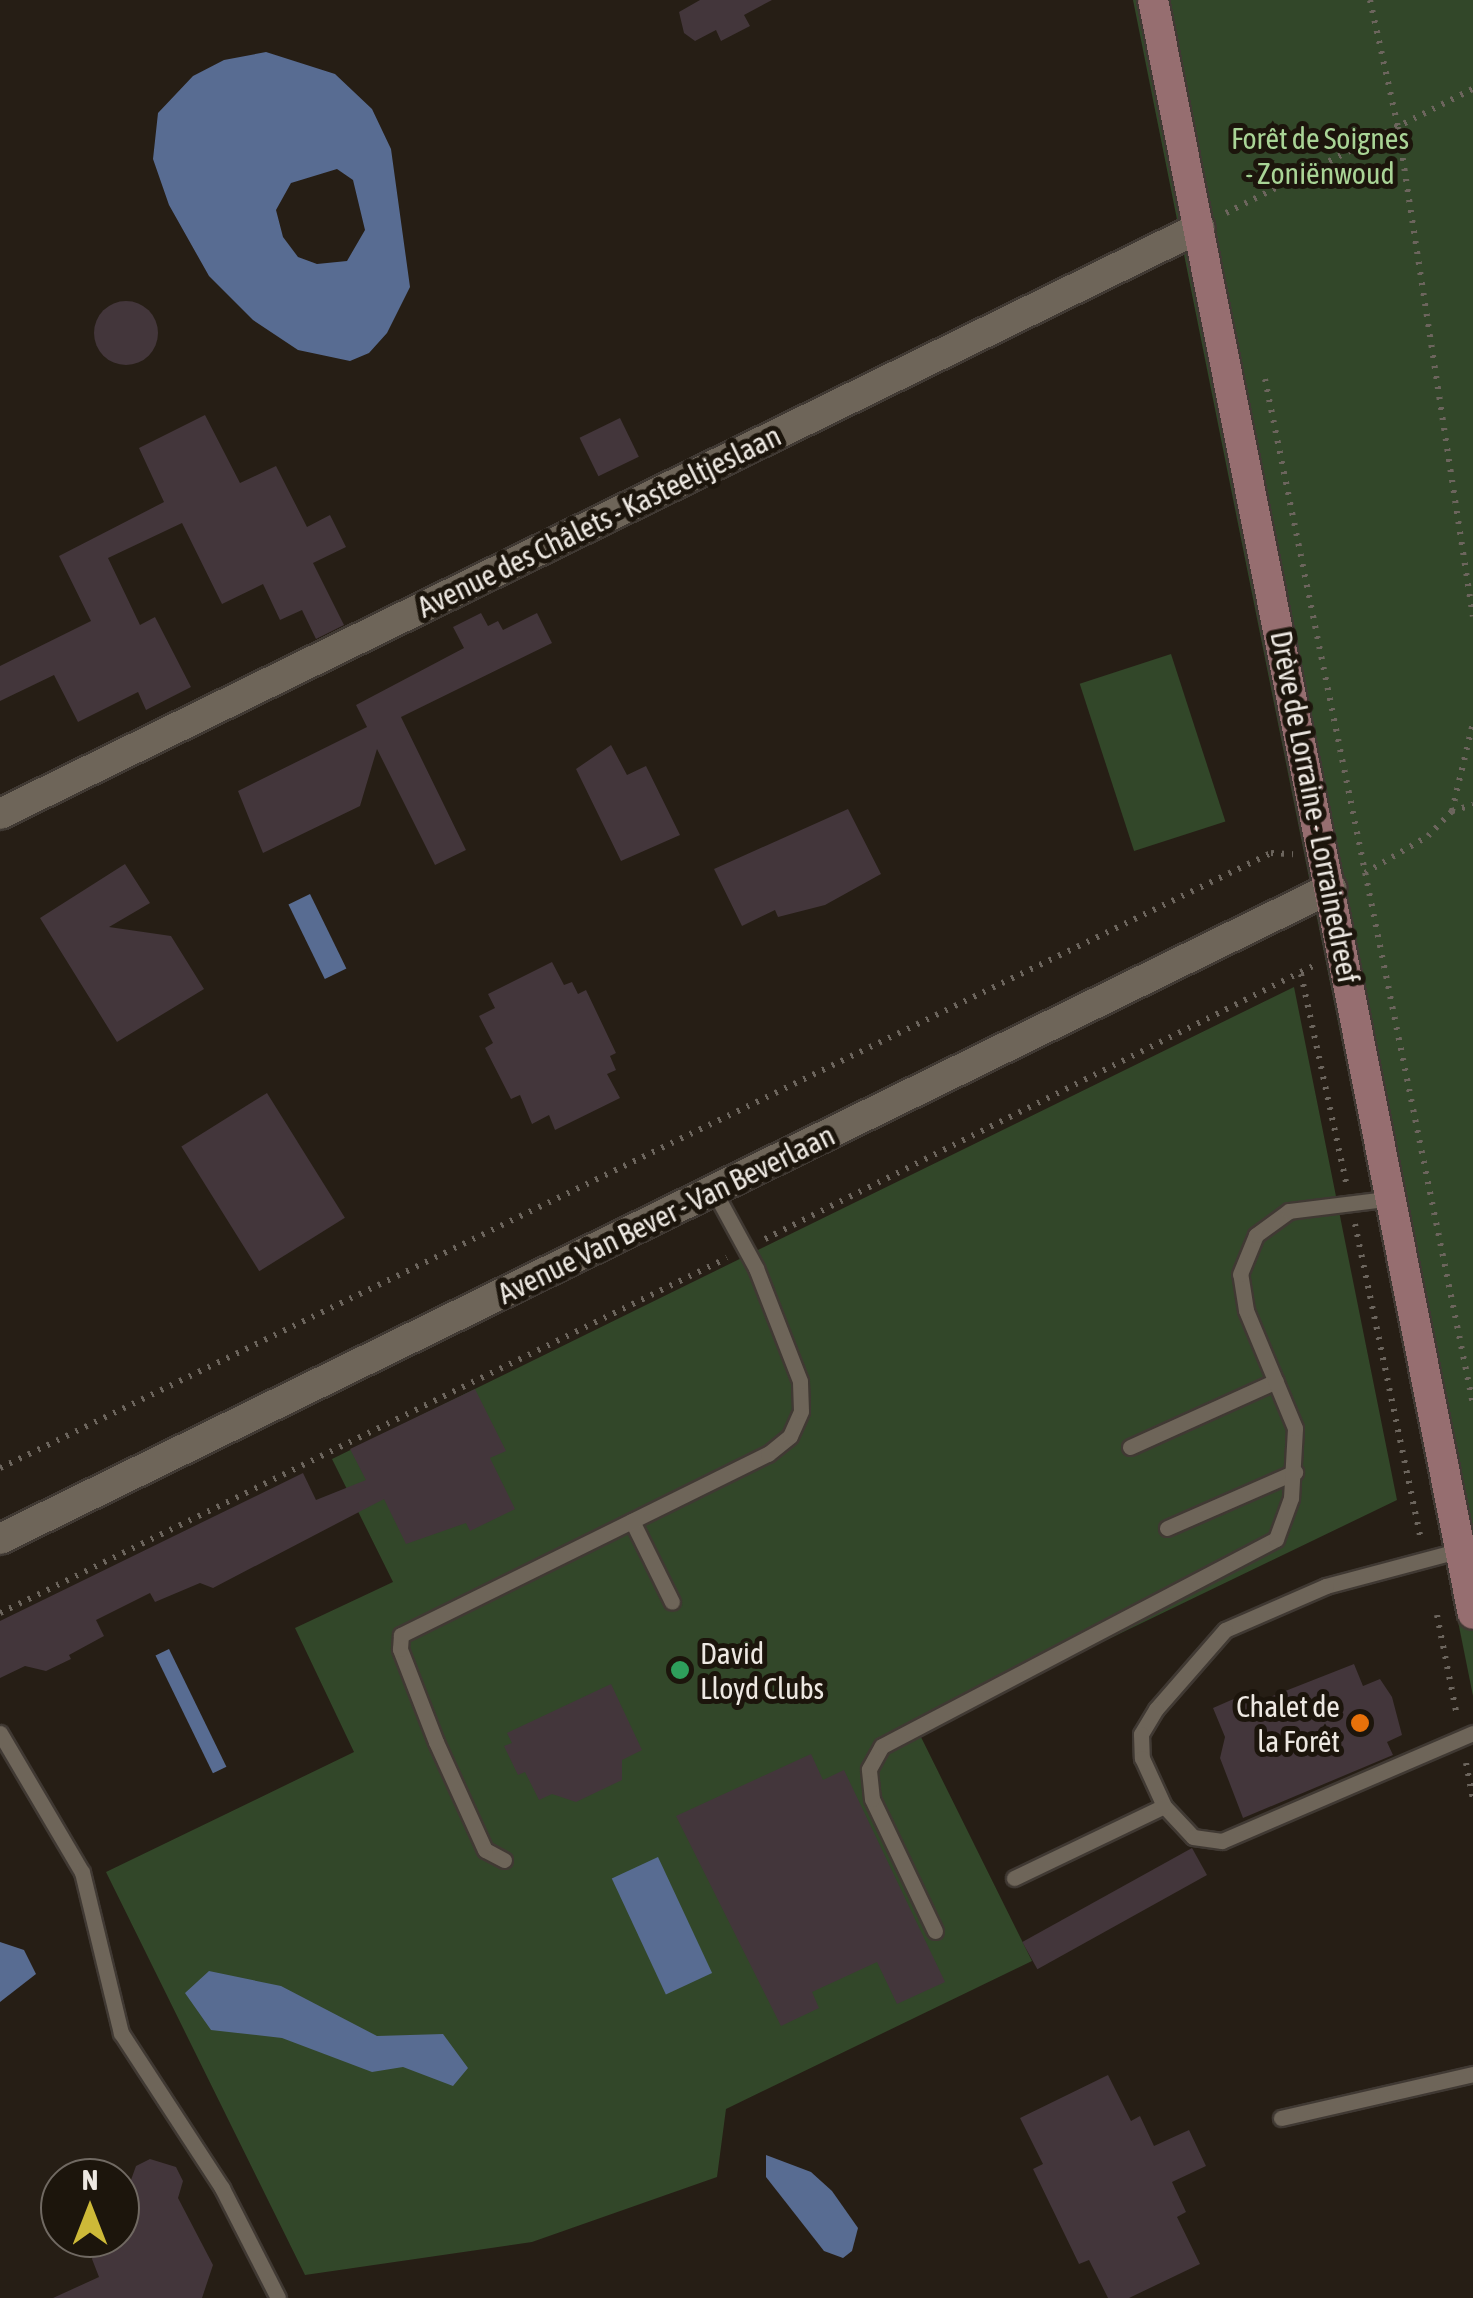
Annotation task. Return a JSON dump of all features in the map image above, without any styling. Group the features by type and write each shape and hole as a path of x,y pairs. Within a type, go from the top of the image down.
{"main road":[{"name":"Drève de Lorraine - Lorrainedreef","path":"1152,0 1394,1198 1473,1614"}],"street":[{"name":"Avenue des Châlets - Kasteeltjeslaan","path":"0,814 1198,228"},
{"name":"Avenue Van Bever - Van Beverlaan","path":"0,1539 1332,888"}],"lane":[{"path":"504,1860 485,1850 400,1649 401,1635 768,1454 790,1436 802,1411 800,1380 746,1248 714,1191"},
{"path":"935,1931 872,1798 869,1768 882,1746 1266,1549 1276,1539 1295,1472 1295,1428 1246,1310 1240,1274 1256,1235 1288,1211 1394,1198"},
{"path":"1130,1447 1276,1381"},
{"path":"1167,1528 1295,1472"},
{"path":"632,1521 672,1602"},
{"path":"1461,1550 1326,1586 1225,1630 1141,1734 1142,1758 1164,1806 1194,1838 1222,1841 1467,1736"},
{"path":"0,1733 82,1872 121,2033 222,2188 278,2298"},
{"path":"1014,1878 1164,1806"},
{"path":"1281,2118 1473,2074"}],"path":[{"path":"1370,0 1398,127 1473,616"},
{"path":"1198,228 1473,89"},
{"path":"1226,191 1234,230"},
{"path":"1262,366 1473,1404"},
{"path":"1452,811 1473,722"},
{"path":"1332,888 1428,836 1452,811 1473,805"},
{"path":"0,1468 1270,853"},
{"path":"0,1612 1302,974 1467,1736 1473,1799"}],"green space":[{"name":"Forêt de Soignes - Zoniënwoud","path":"1133,0 1473,0 1473,1696"},
{"path":"1171,654 1225,821 1134,851 1080,684"},
{"name":"David Lloyd Clubs","path":"1294,987 1397,1500 918,1731 1032,1961 726,2109 717,2177 532,2242 305,2275 106,1872 354,1752 295,1628 393,1582 332,1459"}],"water":[{"path":"266,52 335,74 372,109 391,149 410,287 387,333 369,353 350,361 298,350 253,320 209,276 169,205 153,159 158,113 193,76 224,60","holes":["337,169 353,180 365,230 347,261 317,264 298,257 283,237 276,210 291,183"]},
{"path":"310,894 346,969 325,979 288,905"},
{"path":"169,1649 226,1767 213,1773 156,1656"},
{"path":"658,1857 712,1973 666,1995 612,1879"},
{"path":"0,1942 24,1950 36,1974 0,2002"},
{"path":"209,1971 281,1986 377,2036 443,2034 468,2068 453,2086 403,2067 372,2072 282,2038 211,2030 185,1993"},
{"path":"766,2155 811,2172 832,2191 858,2228 852,2251 843,2258 824,2251 766,2177"}],"building":[{"path":"700,0 772,0 744,15 750,26 721,41 716,30 695,41 684,33 679,12"},
{"path":"126,301 149,310 158,333 149,356 126,365 103,356 94,333 103,310"},
{"path":"205,415 240,483 276,466 307,527 330,515 346,547 313,563 344,625 316,639 302,610 280,620 263,584 222,604 182,523 108,558 140,625 155,617 191,687 146,710 138,692 78,722 54,675 0,701 0,666 91,621 59,556 164,502 139,448"},
{"path":"620,418 639,457 598,476 580,438"},
{"path":"481,613 488,626 498,621 503,630 537,613 552,643 401,717 466,850 435,865 377,749 360,806 263,853 238,791 367,727 356,705 464,648 453,627"},
{"path":"611,745 627,775 646,766 680,835 621,861 576,769"},
{"path":"848,809 881,874 825,905 778,917 775,910 742,926 714,869"},
{"path":"125,864 150,903 109,927 171,936 204,989 117,1042 40,918"},
{"path":"552,962 564,985 572,982 578,994 586,990 616,1053 610,1056 616,1070 607,1074 620,1098 555,1130 549,1115 532,1124 520,1095 511,1099 485,1048 493,1043 479,1016 495,1008 488,994"},
{"path":"267,1093 345,1218 259,1271 181,1147"},
{"path":"475,1389 506,1451 490,1458 515,1509 470,1531 466,1523 406,1544 384,1499 213,1588 200,1583 155,1602 150,1593 96,1620 104,1636 69,1655 71,1659 46,1671 25,1666 0,1678 0,1621 303,1473 316,1500 366,1480 350,1449"},
{"path":"1354,1664 1363,1686 1380,1679 1392,1697 1402,1735 1387,1742 1393,1755 1243,1818 1220,1758 1225,1737 1213,1708 1245,1694 1250,1705"},
{"path":"611,1684 642,1750 622,1760 622,1780 576,1802 552,1794 539,1800 525,1772 518,1775 504,1746 512,1743 507,1733"},
{"path":"811,1754 823,1780 844,1770 945,1982 897,2004 877,1962 812,1992 819,2008 781,2026 676,1816"},
{"path":"1192,1848 1207,1875 1037,1969 1022,1942"},
{"path":"1108,2075 1131,2121 1140,2116 1154,2146 1189,2130 1206,2166 1172,2182 1186,2212 1177,2217 1200,2264 1129,2298 1108,2298 1089,2260 1079,2264 1033,2169 1043,2164 1020,2118"},
{"path":"150,2159 176,2167 183,2181 178,2198 213,2265 202,2298 53,2298 99,2277 92,2258 140,2258 140,2164"}],"place":[{"name":"David Lloyd Clubs","path":"680,1670"},
{"name":"Chalet de la Forêt","path":"1360,1723"}]}
